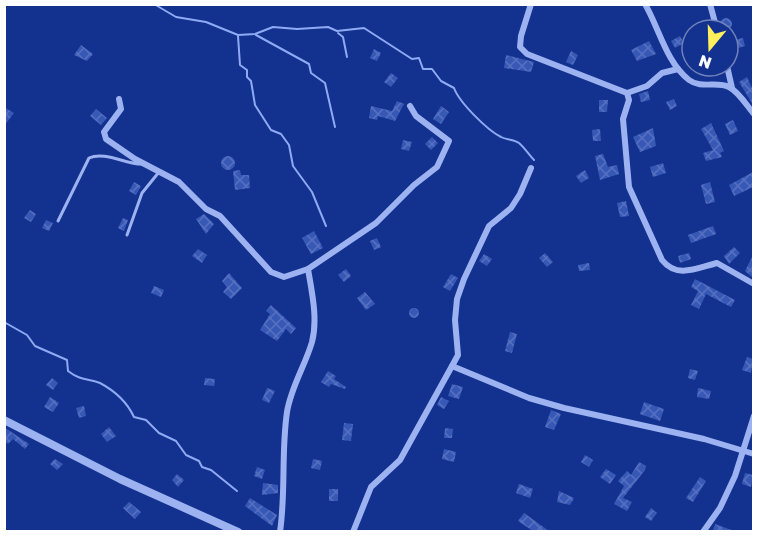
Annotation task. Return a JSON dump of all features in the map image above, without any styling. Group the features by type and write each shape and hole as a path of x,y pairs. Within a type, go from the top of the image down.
{"street":[{"path":"531,4 520,47 527,54 627,93 647,86 662,73 678,69"},
{"path":"645,4 678,69 690,81 706,85 722,84 732,88"},
{"path":"730,78 732,88 753,114"},
{"path":"627,93 629,99 623,119 629,187 658,246 662,260 669,268 678,272 717,263 753,284"},
{"path":"119,99 121,109 104,135 143,164 179,182 206,209 220,216 275,275 284,277 308,269 376,223 414,185 437,167 449,141 416,116 410,106"},
{"path":"353,531 371,487 400,460 458,355 457,299 464,279 489,226 511,208 531,168"},
{"path":"280,531 286,498 283,447 288,410 294,384 314,334 308,269"},
{"path":"452,366 529,398 704,439 753,454"},
{"path":"703,531 730,487 753,416"},
{"path":"4,420 139,489 238,531"}],"lane":[{"path":"58,221 89,158 100,156 130,164 143,164"},
{"path":"127,235 142,193 159,172"}],"building":[{"path":"680,36 680,45 675,48 671,41"},
{"path":"743,38 745,46 740,48 740,39"},
{"path":"649,41 656,54 637,61 631,50"},
{"path":"81,45 93,54 87,61 74,55"},
{"path":"374,49 381,53 377,61 370,58"},
{"path":"571,51 578,55 573,65 566,62"},
{"path":"506,55 534,62 531,72 504,68"},
{"path":"391,73 398,78 391,87 384,82"},
{"path":"747,77 753,90 753,105 739,82"},
{"path":"648,91 650,100 641,102 639,94"},
{"path":"674,99 677,106 670,110 666,102"},
{"path":"599,100 608,100 607,112 599,112"},
{"path":"397,101 404,104 395,121 378,116 377,120 369,118 371,106 392,111"},
{"path":"441,106 449,112 441,124 433,119"},
{"path":"4,107 14,113 4,126"},
{"path":"96,109 107,118 101,125 90,116"},
{"path":"733,120 738,131 730,135 725,124"},
{"path":"711,123 724,151 720,153 722,157 706,161 703,153 713,150 701,129"},
{"path":"653,128 656,146 640,152 633,137"},
{"path":"600,129 601,141 593,141 592,130"},
{"path":"432,137 438,143 431,150 425,144"},
{"path":"403,140 412,142 409,151 401,149"},
{"path":"603,154 608,167 617,165 619,174 600,180 595,156"},
{"path":"225,156 231,156 235,163 231,170 225,170 221,166 221,160"},
{"path":"663,163 666,173 653,177 650,167"},
{"path":"240,170 241,175 249,175 250,188 235,190 233,171"},
{"path":"585,170 589,178 581,183 576,176"},
{"path":"753,172 753,187 734,196 729,185"},
{"path":"134,182 141,186 136,195 129,191"},
{"path":"710,182 715,202 706,204 701,185"},
{"path":"626,201 629,216 620,217 617,203"},
{"path":"30,210 36,214 31,222 24,218"},
{"path":"204,214 214,224 206,234 196,219"},
{"path":"123,218 128,220 124,231 118,228"},
{"path":"46,220 53,223 49,231 42,228"},
{"path":"713,226 716,234 691,243 688,235"},
{"path":"314,231 323,248 311,254 302,238"},
{"path":"377,238 381,247 374,250 370,241"},
{"path":"734,247 740,253 729,264 724,256"},
{"path":"198,249 207,255 202,263 192,256"},
{"path":"545,253 553,262 547,267 539,258"},
{"path":"689,253 691,259 680,263 678,256"},
{"path":"484,254 492,259 487,266 479,261"},
{"path":"753,255 753,278 745,271"},
{"path":"589,263 590,270 579,271 578,265"},
{"path":"346,269 351,276 344,282 338,275"},
{"path":"229,273 242,288 231,299 223,292 227,287 222,281"},
{"path":"451,274 458,278 450,291 443,287"},
{"path":"695,279 735,300 731,307 706,294 699,309 691,305 698,291 691,287"},
{"path":"154,286 164,290 161,297 151,293"},
{"path":"365,292 375,304 366,310 357,298"},
{"path":"271,305 296,328 291,334 286,329 277,341 260,330 270,314 266,311"},
{"path":"414,308 418,309 418,317 414,318 410,317 409,313 410,309"},
{"path":"510,332 517,334 512,353 505,351"},
{"path":"747,357 753,359 751,373 742,370"},
{"path":"690,369 698,371 695,380 688,378"},
{"path":"328,371 336,376 334,379 346,387 345,389 331,384 329,387 321,382"},
{"path":"52,378 58,383 53,390 46,385"},
{"path":"205,378 215,379 214,386 204,385"},
{"path":"452,384 463,387 459,399 448,396"},
{"path":"267,388 275,391 269,403 262,400"},
{"path":"698,388 711,391 709,399 697,397"},
{"path":"50,397 59,403 53,412 44,407"},
{"path":"441,397 449,401 444,409 437,405"},
{"path":"644,402 664,409 660,421 640,414"},
{"path":"84,406 86,416 79,418 76,408"},
{"path":"551,410 561,414 554,430 545,427"},
{"path":"344,423 353,424 351,441 342,440"},
{"path":"4,427 29,444 25,449 13,439 8,444 4,441"},
{"path":"109,427 116,436 107,442 101,434"},
{"path":"445,428 453,429 452,438 444,438"},
{"path":"444,449 456,452 454,462 442,459"},
{"path":"585,455 593,460 589,467 581,462"},
{"path":"55,459 63,464 57,470 50,464"},
{"path":"313,459 322,461 320,470 311,468"},
{"path":"639,462 646,466 623,498 632,502 627,511 614,504 624,486 618,481 627,471 631,475"},
{"path":"257,467 265,470 262,479 254,476"},
{"path":"606,469 616,475 610,484 600,477"},
{"path":"745,473 753,475 751,487 742,484"},
{"path":"177,474 184,480 178,487 172,480"},
{"path":"700,477 706,481 693,502 686,498"},
{"path":"263,483 278,485 278,493 262,495"},
{"path":"519,484 533,489 530,498 516,493"},
{"path":"329,489 338,489 338,501 329,501"},
{"path":"559,491 574,498 570,505 557,502"},
{"path":"250,498 277,515 272,526 245,506"},
{"path":"129,502 141,512 135,519 123,508"},
{"path":"651,508 657,513 651,521 645,517"},
{"path":"524,513 549,531 533,531 518,521"},
{"path":"715,524 734,531 713,530"}],"waterway":[{"path":"154,4 176,17 206,22 238,35 255,34 273,27 297,29 328,27 337,31 364,28 412,59 419,58 423,69 432,69 441,81 454,88 461,101 481,122 501,137 519,143 534,160"},
{"path":"338,33 343,37 347,57"},
{"path":"256,35 309,64 311,73 325,83 335,127"},
{"path":"238,36 240,65 247,70 255,105 271,130 281,134 289,145 293,166 312,192 326,226"},
{"path":"4,322 27,335 35,346 67,360 68,371 80,378 100,383 111,390 120,397 134,417 146,420 159,433 176,441 186,455 199,461 202,467 211,470 237,491"}]}
